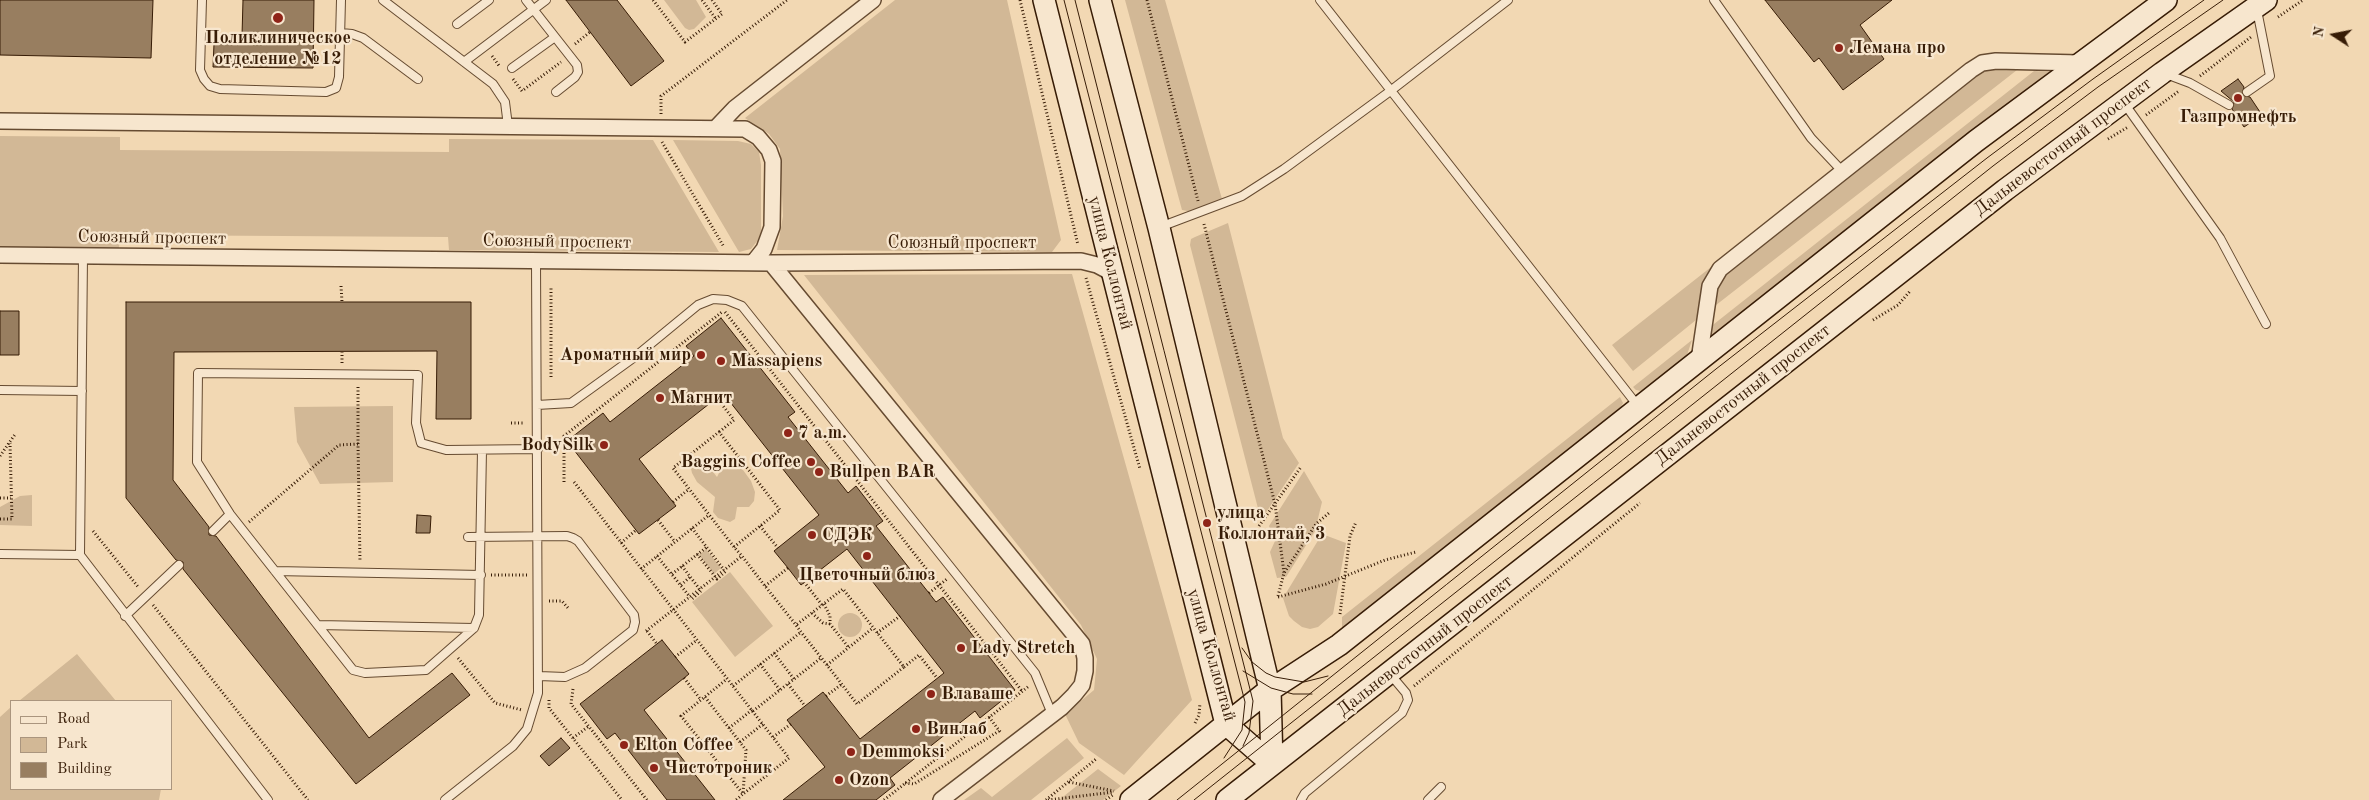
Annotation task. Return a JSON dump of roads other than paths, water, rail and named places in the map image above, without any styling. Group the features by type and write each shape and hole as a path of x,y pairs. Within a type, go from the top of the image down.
{"main road":[{"name":"улица Коллонтай","path":"1044,0 1226,724 1272,764"},
{"path":"1100,0 1159,228 1270,690 1272,764"},
{"path":"1131,800 1270,690 1339,645 1976,141 2166,0"},
{"name":"Дальневосточный проспект","path":"1227,800 2005,190 2122,102 2261,3"}],"street":[{"path":"716,128 735,108 873,0"},
{"path":"1699,360 1702,324 1710,286 1720,269 1971,70 1982,63 1996,61 2080,63"},
{"path":"0,120 716,128 745,130 758,137 769,150 773,161 772,227 764,249 753,263"},
{"name":"Союзный проспект","path":"0,255 753,263 1081,261 1097,265 1112,272"},
{"path":"772,263 1082,644 1085,664 1082,685 1074,695 941,800"}],"lane":[{"path":"202,0 200,70 210,86 220,89 326,92 336,88 339,77 341,0"},
{"path":"383,0 493,84 505,102 508,126"},
{"path":"457,24 489,0"},
{"path":"526,0 577,65 578,72 575,77 556,92"},
{"path":"464,62 546,0"},
{"path":"1320,0 1390,92 1639,408"},
{"path":"1159,228 1242,196 1284,169 1390,92 1508,0"},
{"path":"1714,0 1810,138 1843,172"},
{"path":"2247,92 2270,76 2261,29 2261,3"},
{"path":"341,34 352,34 362,38 418,79"},
{"path":"512,68 555,37"},
{"path":"2162,73 2190,83 2229,104"},
{"path":"2122,102 2220,238 2266,324"},
{"path":"83,256 80,555 268,800"},
{"path":"445,800 513,746 527,729 534,712 539,676 536,261"},
{"path":"537,405 571,403 587,393 698,305 713,299 727,300 742,306 1035,673 1052,714"},
{"path":"482,450 479,615 474,628 426,670 366,673 353,670 230,514 197,462 198,373 418,375 416,423 421,443 446,450 482,450 538,450"},
{"path":"0,390 82,391"},
{"path":"213,531 230,514"},
{"path":"468,537 567,536 578,541 634,615 635,622 632,630 584,668 565,677 539,676"},
{"path":"0,554 80,555"},
{"path":"125,616 179,565"},
{"path":"275,571 480,575"},
{"path":"318,625 474,628"},
{"path":"1301,800 1305,793 1402,713 1408,700 1406,693 1390,673"},
{"path":"1428,800 1441,787"}],"tram line":[{"path":"1064,0 1245,702 1242,730 1224,758"},
{"path":"1075,0 1253,701 1249,733 1243,746"},
{"path":"1177,800 1716,369 1987,158 2204,0"},
{"path":"1194,800 1993,166 2098,87 2223,0"},
{"path":"1242,648 1252,662 1266,673 1275,677 1304,682 1328,676"},
{"path":"1243,671 1271,688 1293,694 1312,694"}],"place":[{"name":"Поликлиническое отделение №12","path":"278,18"},
{"name":"Лемана про","path":"1839,48"},
{"name":"Газпромнефть","path":"2238,98"},
{"name":"Ароматный мир","path":"701,355"},
{"name":"Massapiens","path":"721,361"},
{"name":"Магнит","path":"660,398"},
{"name":"7 a.m.","path":"788,433"},
{"name":"BodySilk","path":"604,445"},
{"name":"Baggins Coffee","path":"811,462"},
{"name":"Bullpen BAR","path":"819,472"},
{"name":"улица Коллонтай, 3","path":"1207,523"},
{"name":"СДЭК","path":"812,535"},
{"name":"Цветочный блюз","path":"867,556"},
{"name":"Lady Stretch","path":"961,648"},
{"name":"Влаваше","path":"931,694"},
{"name":"Винлаб","path":"916,729"},
{"name":"Elton Coffee","path":"624,745"},
{"name":"Demmoksi","path":"851,752"},
{"name":"Чистотроник","path":"654,768"},
{"name":"Ozon","path":"839,780"}]}
